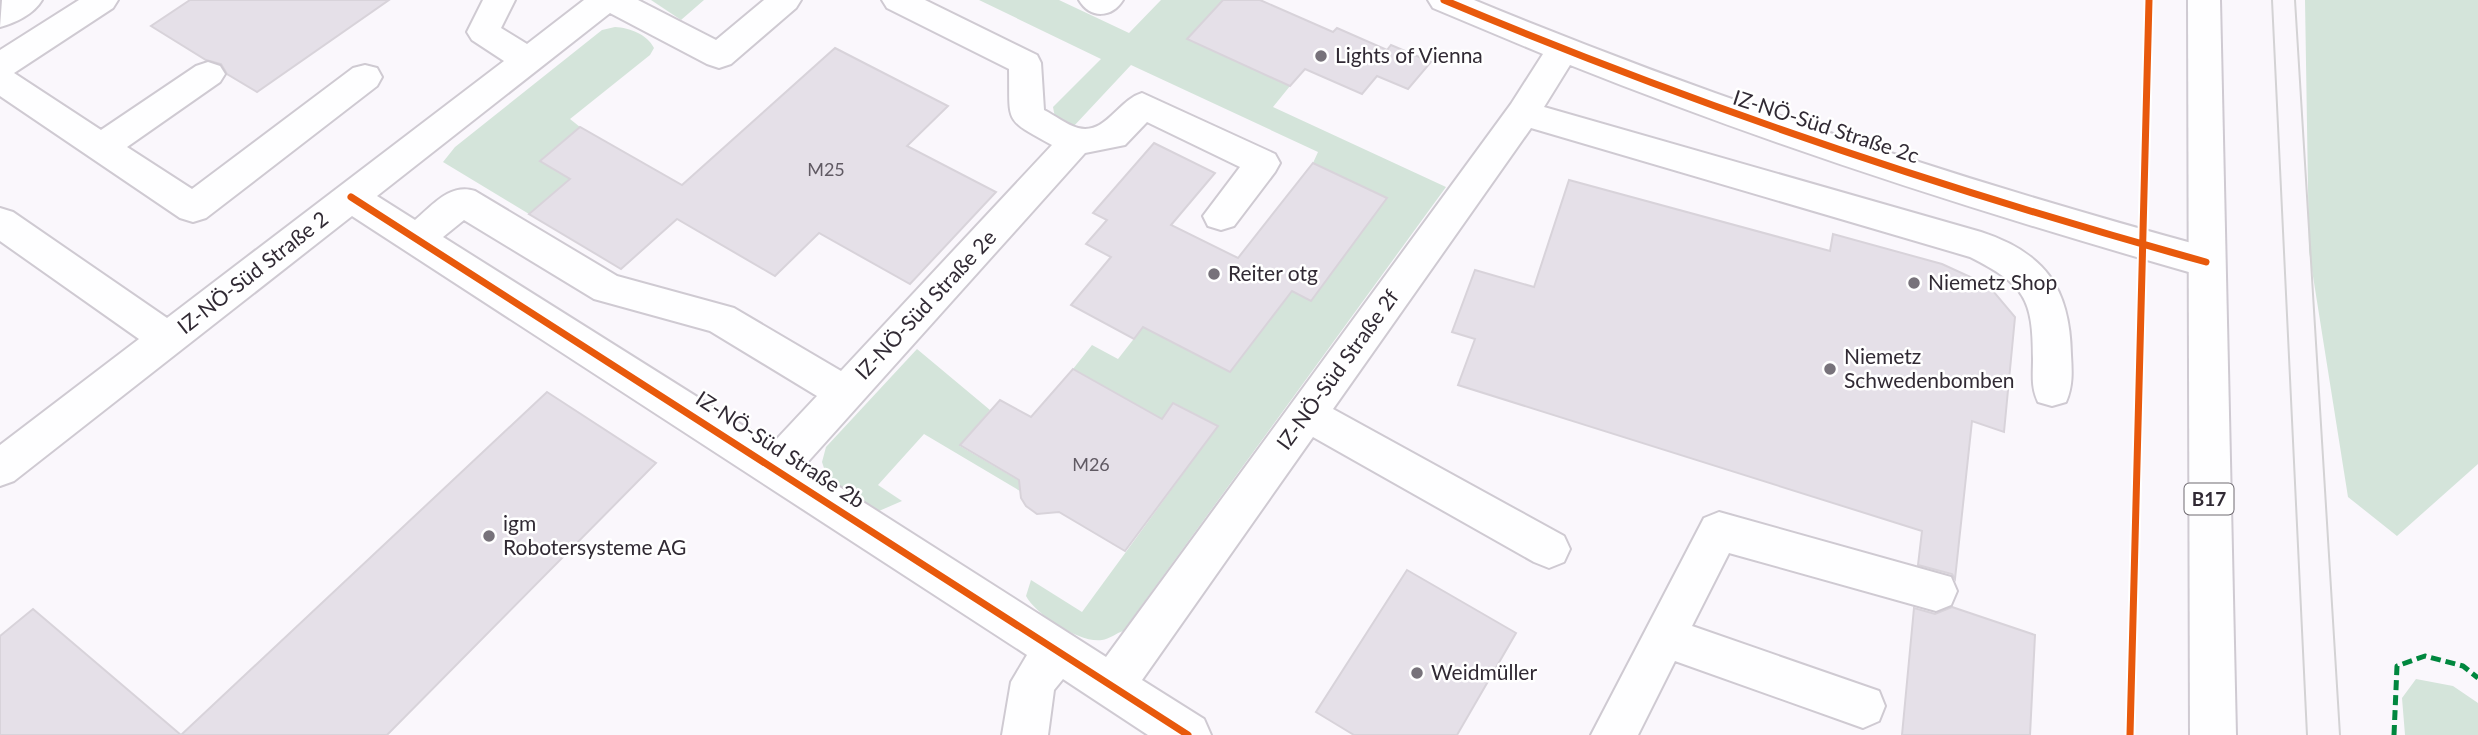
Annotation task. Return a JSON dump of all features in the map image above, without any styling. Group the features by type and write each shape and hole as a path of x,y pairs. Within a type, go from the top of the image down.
{"street":[{"path":"0,16 26,0"},
{"path":"0,66 103,0"},
{"path":"499,0 483,32 528,60"},
{"name":"IZ-NÖ-Süd Straße 2","path":"0,468 606,0"},
{"path":"611,0 719,56 785,0"},
{"path":"898,0 1025,63 1027,116 1075,142 1113,136 1142,104 1263,163 1221,216"},
{"path":"1095,0 1103,4 1107,0"},
{"name":"IZ-NÖ-Süd Straße 2c","path":"1444,0 1499,11 1562,51 1727,113 2050,219 2206,262"},
{"name":"B17","path":"2204,0 2213,735"},
{"name":"IZ-NÖ-Süd Straße 2f","path":"1111,687 1522,113 1562,51"},
{"path":"101,147 208,74"},
{"path":"0,80 192,208 365,77"},
{"path":"1522,113 1981,246 2010,258 2029,273 2043,292 2052,318 2052,390"},
{"path":"1711,167 1727,113"},
{"name":"IZ-NÖ-Süd Straße 2e","path":"776,468 1075,142"},
{"name":"IZ-NÖ-Süd Straße 2b","path":"351,197 1188,735"},
{"path":"417,239 462,201 607,288 721,319 845,393"},
{"path":"0,222 168,339"},
{"path":"1307,414 1549,549"},
{"path":"1614,735 1720,531 1936,592"},
{"path":"1664,637 1863,706"},
{"path":"1025,735 1033,682 1057,651"}],"shaded area":[{"path":"651,0 704,0 681,20"},
{"path":"979,0 1059,0 1129,33 1161,0 1223,0 1187,39 1290,86 1273,107 1446,187 1123,631 1102,640 1071,633 1048,619 1026,596 1031,580 1082,612 1218,426 1174,403 1162,419 1073,369 1092,345 1118,359 1143,327 1230,372 1292,291 1311,300 1387,198 1313,163 1318,152 1131,65 1073,127 1056,123 1053,107 1101,59"},
{"path":"2305,0 2478,0 2478,464 2397,536 2348,497 2309,251"},
{"path":"615,27 638,33 654,48 650,55 570,119 580,127 540,161 570,179 529,214 443,162 455,147 602,30"},
{"path":"917,349 990,410 960,446 1025,484 1020,491 924,434 878,485 902,501 879,511 828,480 822,462 826,447"},
{"path":"2416,679 2453,686 2478,703 2478,735 2405,735 2402,698"}],"building":[{"path":"190,0 389,0 257,92 227,74 221,64 206,60 151,26"},
{"name":"Lights of Vienna","path":"1223,0 1260,0 1333,32 1337,28 1387,50 1391,45 1431,62 1408,89 1377,76 1362,94 1305,69 1290,86 1187,39"},
{"path":"835,48 948,106 907,146 996,192 910,284 819,233 775,276 677,219 621,269 529,214 570,179 540,161 580,127 682,185"},
{"name":"Reiter otg","path":"1154,143 1215,173 1171,225 1238,258 1313,163 1387,198 1311,301 1292,291 1230,372 1143,327 1134,339 1071,305 1111,257 1086,244 1107,220 1093,213"},
{"name":"Niemetz Schwedenbomben","path":"1569,180 1830,251 1833,234 1942,264 1988,285 2015,317 2004,432 1972,421 1955,579 1952,574 1918,565 1922,531 1458,385 1475,339 1452,332 1475,270 1534,287"},
{"path":"1073,369 1162,419 1173,403 1218,426 1125,551 1059,512 1037,514 1026,506 1021,498 1019,480 960,445 1000,400 1031,417"},
{"name":"igm Robotersysteme AG","path":"547,392 656,463 387,735 181,735"},
{"name":"Weidmüller","path":"1407,570 1516,633 1457,735 1354,735 1316,712"},
{"path":"1952,607 2035,635 2030,735 1902,735 1914,608 1935,614"},
{"path":"33,609 181,735 0,735 0,636"}],"tram line":[{"path":"2272,0 2307,735"},
{"path":"2295,0 2340,735"}],"marked path":[{"path":"2394,735 2397,666 2425,656 2463,666 2478,678"}],"cycle path":[{"path":"1444,0 1630,76 1820,145 2012,207 2206,262"},
{"path":"2130,735 2149,0"},
{"path":"351,197 1188,735"}],"place":[{"name":"Lights of Vienna","path":"1321,56"},
{"name":"Reiter otg","path":"1214,274"},
{"name":"Niemetz Shop","path":"1914,283"},
{"name":"Niemetz Schwedenbomben","path":"1830,369"},
{"name":"igm Robotersysteme AG","path":"489,536"},
{"name":"Weidmüller","path":"1417,673"}]}
